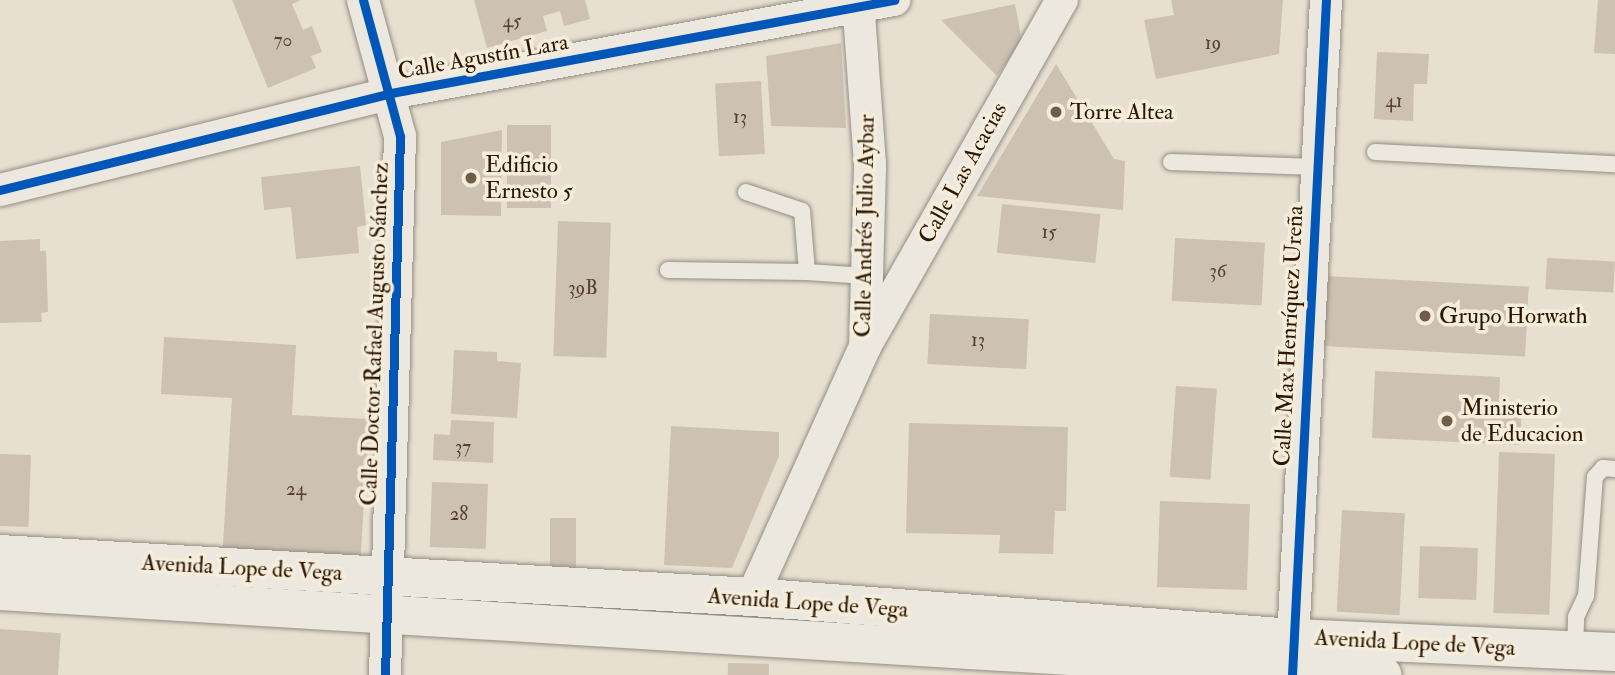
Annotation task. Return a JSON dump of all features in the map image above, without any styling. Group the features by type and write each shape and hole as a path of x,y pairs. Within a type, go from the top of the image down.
{"main road":[{"name":"Avenida Lope de Vega","path":"0,554 752,597 1292,661 1382,675"},
{"name":"Avenida Lope de Vega","path":"0,591 387,616 1292,661 1575,650 1615,652"}],"street":[{"name":"Calle Doctor Rafael Augusto Sánchez","path":"363,0 391,93 400,136 385,675"},
{"name":"Calle Agustín Lara","path":"0,190 391,93 860,4 894,0"},
{"name":"Calle Las Acacias","path":"864,347 1062,0"},
{"name":"Calle Max Henríquez Ureña","path":"1292,661 1326,0"},
{"name":"Calle Andrés Julio Aybar","path":"752,597 864,347 870,164 860,4"}],"lane":[{"path":"1375,152 1615,164"},
{"path":"1171,162 1317,167"},
{"path":"746,192 802,211 807,272"},
{"path":"668,270 807,272 866,276"},
{"path":"1575,650 1576,617 1586,596 1595,477 1603,468 1615,469"}],"building":[{"path":"232,0 301,0 292,4 303,30 312,26 322,52 311,56 316,68 268,88"},
{"path":"474,0 585,0 590,19 564,26 560,11 543,16 547,31 487,48"},
{"path":"1171,0 1283,0 1279,54 1156,79 1144,20 1174,15"},
{"path":"1598,0 1615,0 1615,54 1594,53"},
{"path":"1015,4 1022,41 997,76 941,20"},
{"path":"841,43 846,128 771,126 766,56"},
{"path":"1377,52 1429,54 1427,84 1414,84 1413,121 1374,119"},
{"name":"Torre Altea","path":"1056,64 1114,159 1125,161 1123,210 977,196"},
{"path":"761,81 765,154 719,156 715,83"},
{"path":"507,125 551,125 551,208 507,208"},
{"name":"Edificio Ernesto 5","path":"502,130 501,216 441,215 441,142"},
{"path":"360,166 366,225 357,227 359,253 296,259 291,207 264,210 261,177"},
{"path":"1002,204 1100,214 1095,263 997,253"},
{"path":"558,221 611,223 606,358 553,356"},
{"path":"1175,238 1265,243 1262,306 1172,301"},
{"path":"40,239 40,251 46,251 48,312 41,313 42,322 0,323 0,241"},
{"path":"1547,258 1615,262 1613,293 1545,289"},
{"name":"Grupo Horwath","path":"1325,276 1529,287 1525,357 1321,346"},
{"path":"930,314 1029,319 1026,369 927,364"},
{"path":"164,337 296,345 292,415 369,419 360,568 222,560 232,398 161,394"},
{"path":"454,350 497,352 497,361 521,363 517,418 451,414"},
{"name":"Ministerio de Educacion","path":"1375,371 1500,377 1499,402 1522,403 1520,445 1372,438"},
{"path":"1176,386 1217,389 1211,480 1170,477"},
{"path":"451,420 494,422 493,463 433,460 434,434 450,435"},
{"path":"909,423 1068,427 1066,511 1055,511 1053,554 999,553 1000,535 906,533"},
{"path":"671,426 779,432 779,456 732,568 664,565"},
{"path":"1499,452 1555,454 1549,615 1493,613"},
{"path":"0,454 31,455 28,527 0,526"},
{"path":"432,482 488,484 486,549 430,547"},
{"path":"1160,501 1250,504 1247,590 1157,587"},
{"path":"1342,510 1405,513 1400,615 1337,612"},
{"path":"550,518 576,518 576,575 550,575"},
{"path":"1420,546 1478,548 1476,600 1418,598"},
{"path":"0,629 61,633 58,675 0,675"},
{"path":"728,663 769,664 769,675 728,675"}],"cycle path":[{"path":"363,0 400,136 385,675"},
{"path":"0,190 391,93 894,0"},
{"path":"1292,675 1326,0"}],"place":[{"name":"Torre Altea","path":"1056,112"},
{"name":"Edificio Ernesto 5","path":"471,178"},
{"name":"Grupo Horwath","path":"1425,316"},
{"name":"Ministerio de Educacion","path":"1447,421"}]}
